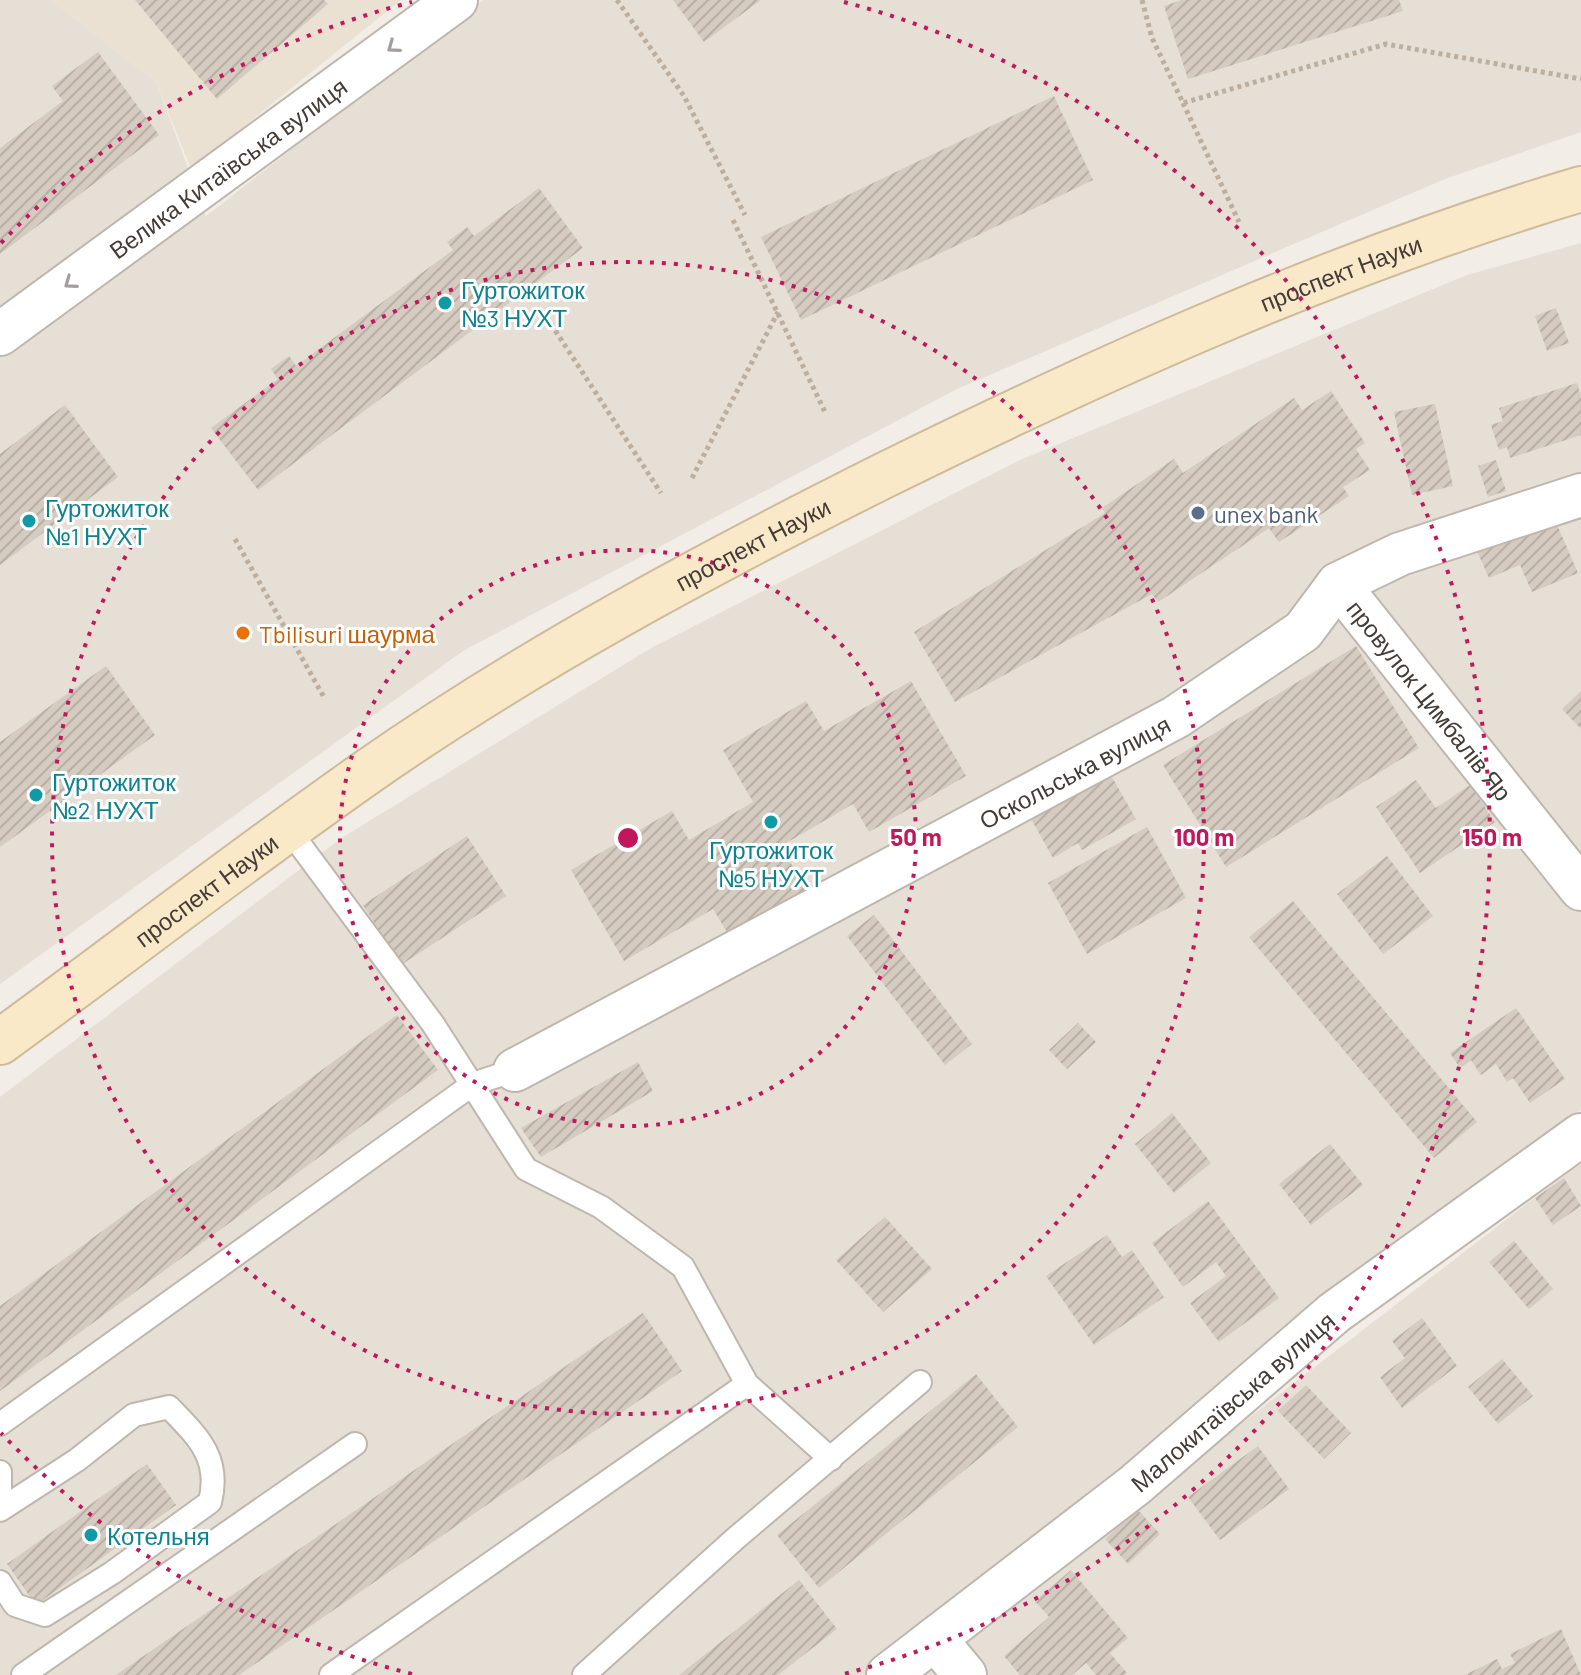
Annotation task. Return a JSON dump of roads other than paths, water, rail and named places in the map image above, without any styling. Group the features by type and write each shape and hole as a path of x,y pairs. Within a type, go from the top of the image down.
{"main road":[{"name":"проспект Науки","path":"0,1042 380,764 512,679 760,538 1018,409 1307,284 1506,211 1581,189"}],"street":[{"name":"Велика Китаївська вулиця","path":"0,334 456,0"},
{"name":"Оскольська вулиця","path":"515,1070 1176,717 1303,631 1338,584 1400,554 1581,495"},
{"name":"провулок Цимбалів Яр","path":"1338,584 1581,889"},
{"name":"Малокитаївська вулиця","path":"888,1675 1135,1485 1334,1313 1581,1135"},
{"path":"935,1639 965,1675"}],"lane":[{"path":"289,830 401,979 473,1084 526,1169 601,1207 683,1267 747,1384 831,1459"},
{"path":"0,1424 473,1084 515,1070"},
{"path":"584,1675 920,1382"},
{"path":"331,1675 747,1384"},
{"path":"0,1507 77,1460 134,1415 169,1407 200,1439 216,1478 210,1502 112,1573 45,1615 15,1605 0,1582"},
{"path":"23,1675 355,1444"},
{"path":"0,1472 0,1507"}],"place":[{"name":"Гуртожиток №3 НУХТ","path":"445,303"},
{"name":"unex bank","path":"1198,513"},
{"name":"Гуртожиток №1 НУХТ","path":"29,521"},
{"name":"Tbilisuri шаурма","path":"243,633"},
{"name":"Гуртожиток №2 НУХТ","path":"36,795"},
{"name":"Гуртожиток №5 НУХТ","path":"771,822"},
{"name":"Котельня","path":"91,1535"}]}
